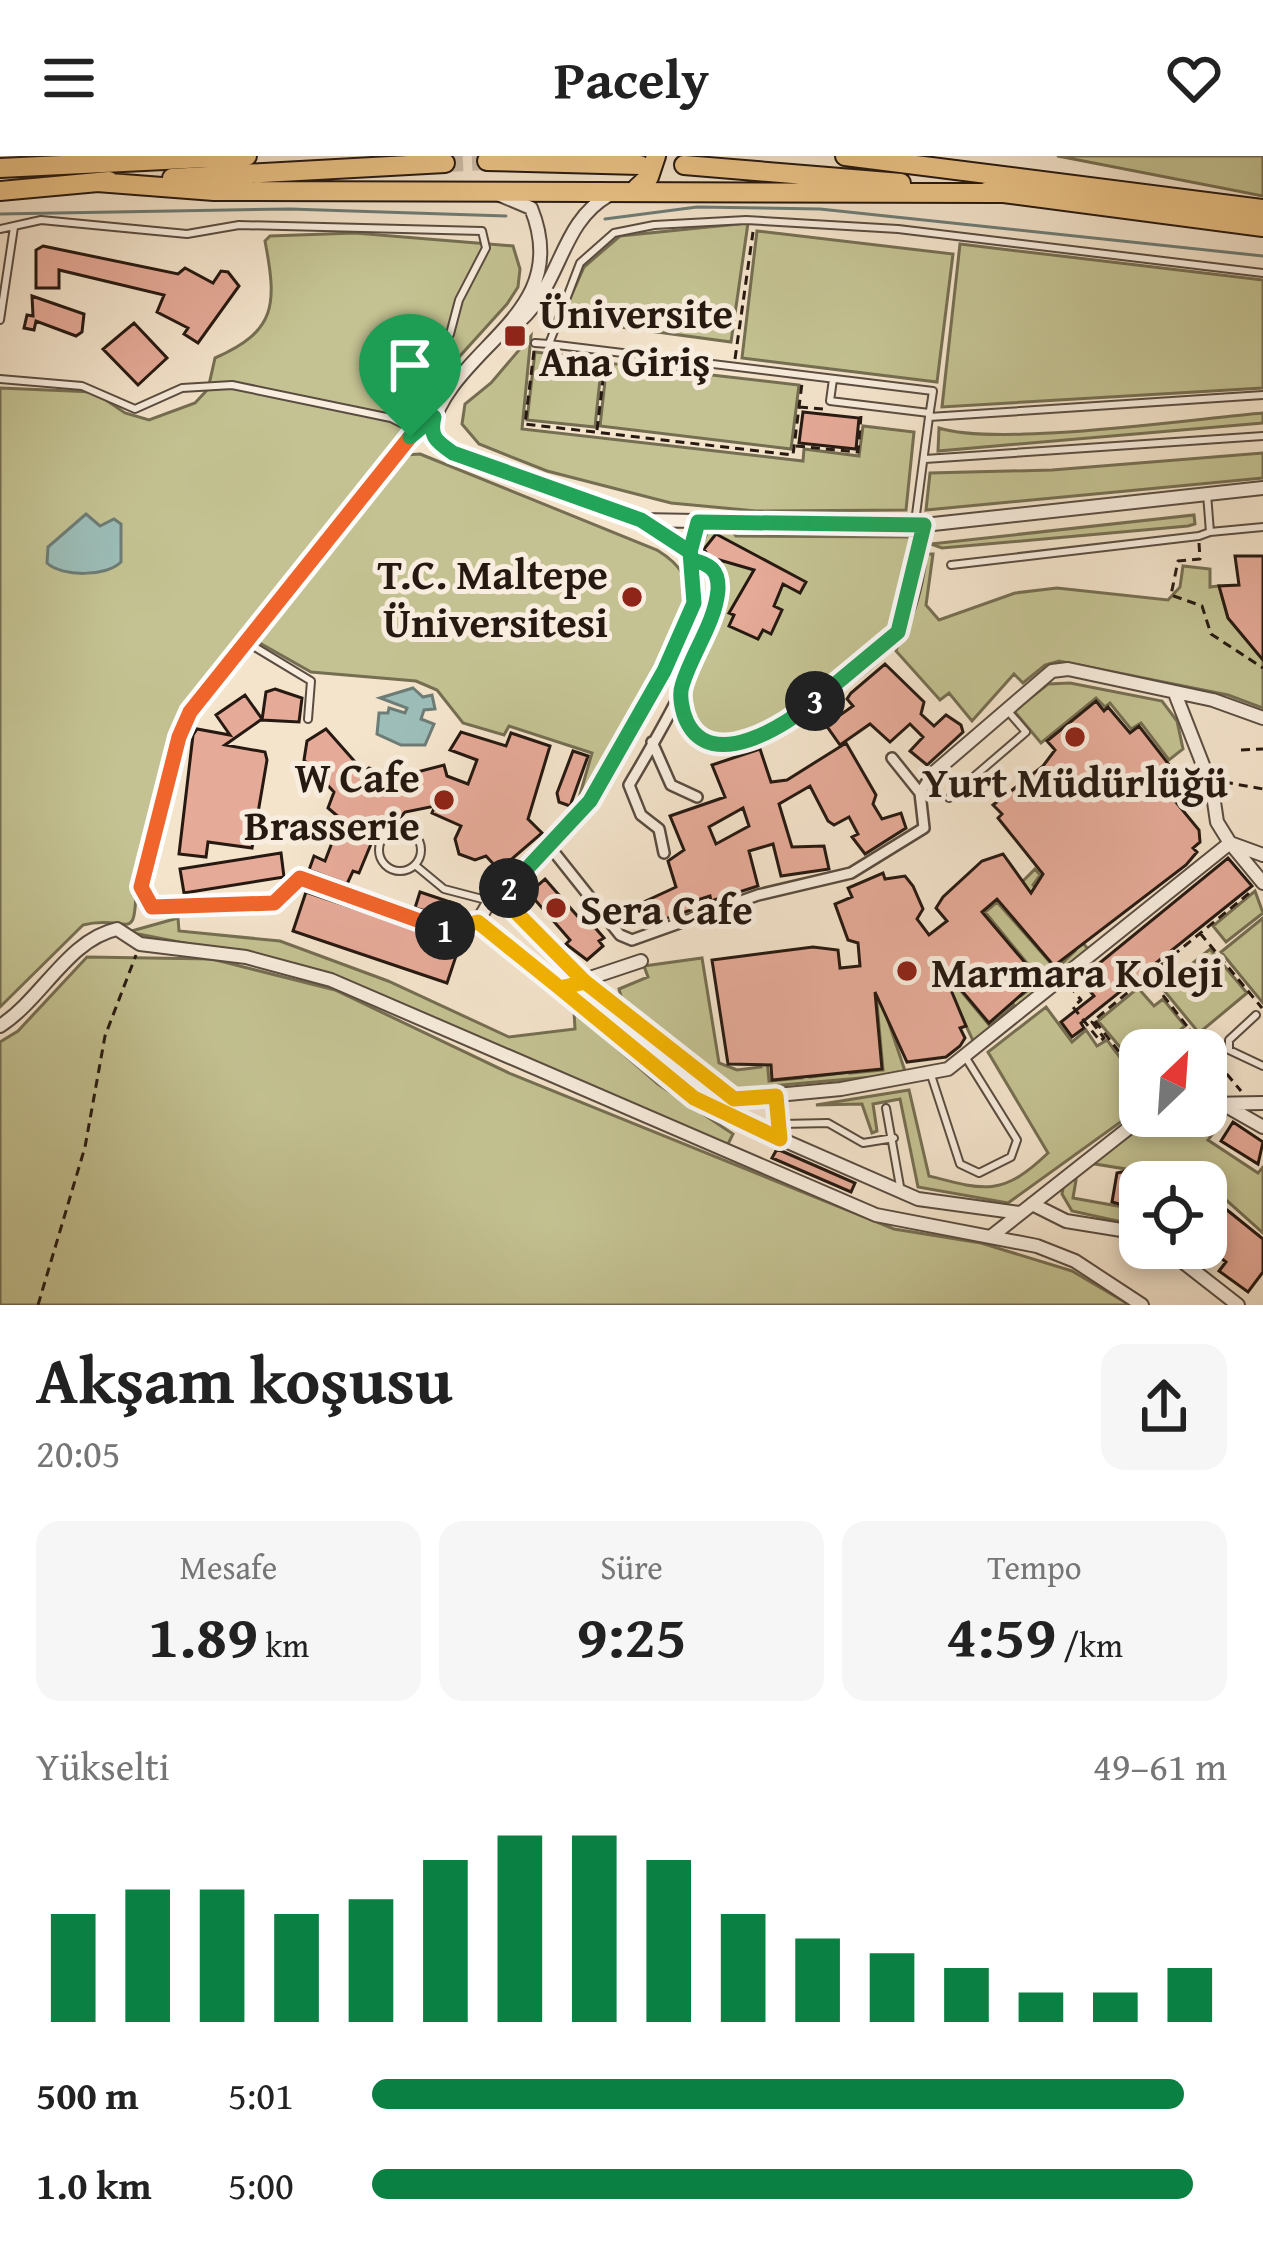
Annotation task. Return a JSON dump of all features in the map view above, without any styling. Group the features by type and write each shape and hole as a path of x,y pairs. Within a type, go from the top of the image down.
{"highway":[{"path":"94,172 125,156"},
{"path":"0,190 94,172 247,156"},
{"path":"845,156 1263,227"},
{"path":"924,156 1001,184"},
{"path":"0,168 94,172 447,159 460,182 477,188"},
{"path":"488,161 648,160 649,177 637,188"},
{"path":"684,165 1001,184 1263,208"},
{"path":"94,172 214,190 1001,184"}],"street":[{"path":"477,188 531,208 543,238 539,274 500,337 434,417 410,437 190,712 179,737 141,887 143,899 152,907 274,903 300,878 451,932 478,922 495,898 550,847 605,780 664,671 694,603 691,556 698,522"},
{"path":"500,337 538,307 574,225 589,208 607,196 637,188"},
{"path":"434,417 431,430 436,442 453,453 641,520 716,572 718,591 680,690 629,785 640,815 659,830 664,853"},
{"path":"641,520 919,525 1263,488"},
{"path":"680,690 686,721 712,744 757,736 805,710 898,632 919,525"},
{"path":"920,793 931,775 1005,707 1039,679 1068,669 1213,700 1263,718"},
{"path":"1176,695 1210,784 1217,822 1263,882"},
{"path":"652,742 670,785 697,797"},
{"path":"550,847 620,935 632,940 758,895 874,863 924,829 920,793 892,758"},
{"path":"1230,843 1263,855"},
{"path":"734,1099 932,1075 966,1058 1230,843"},
{"path":"495,898 585,982 734,1099 739,1121"},
{"path":"478,922 694,1098 739,1121 901,1192 947,1206 1026,1208 1066,1221 1119,1229"},
{"path":"0,1026 23,1011 92,934 117,929 140,944 246,957 331,980 876,1215 993,1235 1075,1262 1142,1305"},
{"path":"560,988 641,961"},
{"path":"776,1096 780,1139"},
{"path":"1227,1107 1257,1103"},
{"path":"1227,1107 1263,1127"},
{"path":"993,1235 1119,1135"},
{"path":"1192,1269 1238,1305"}],"lane":[{"path":"0,229 41,220 188,234 286,224 482,231 486,248 450,334 438,354 404,376 393,392 391,418"},
{"path":"549,344 580,263 614,232 755,220 898,229 1263,273"},
{"path":"0,320 14,227"},
{"path":"535,343 933,391 919,525"},
{"path":"0,379 82,386 135,409 203,385 262,387 391,418 407,426 410,437"},
{"path":"833,379 830,401 929,415 1263,395"},
{"path":"925,459 1263,436"},
{"path":"1207,494 1210,532"},
{"path":"951,565 1263,526"},
{"path":"248,643 311,681 308,719"},
{"path":"949,798 1025,732 1005,707"},
{"path":"402,829 417,837 421,854 415,865 398,871 386,866 379,849 386,834 402,829"},
{"path":"415,865 444,889 495,898"},
{"path":"1259,1012 1229,1040 1228,1050 1263,1066"},
{"path":"932,1075 960,1164 979,1173 1014,1155 1017,1140 966,1058"},
{"path":"886,1108 901,1192"},
{"path":"779,1124 828,1123 863,1143 894,1138"}],"path":[{"path":"734,366 755,220"},
{"path":"535,343 525,424 793,454 803,375"},
{"path":"597,432 607,351"},
{"path":"794,446 858,452 862,405"},
{"path":"1199,536 1200,559 1178,561 1171,595 1202,606 1211,634 1263,668"},
{"path":"1241,749 1263,749"},
{"path":"1210,784 1226,781 1263,789"},
{"path":"1094,1020 1263,882"},
{"path":"1200,933 1259,1012"},
{"path":"38,1305 85,1147 105,1036 140,944"},
{"path":"1148,976 1189,1029"},
{"path":"1064,979 1081,1000 1073,1006 1100,1041 1104,1038 1094,1020"},
{"path":"1094,1020 1119,1052"},
{"path":"1227,1070 1257,1103"}],"shaded area":[{"path":"1057,156 1263,156 1263,196 1063,157"},
{"path":"748,223 731,342 561,319 584,267 620,236"},
{"path":"757,231 953,254 937,382 742,358"},
{"path":"355,233 513,246 520,269 518,287 422,398 390,450 183,710 136,883 131,922 83,925 0,1007 0,388 94,392 125,413 149,420 195,403 208,389 215,358 251,337 268,313 271,282 265,241 270,236"},
{"path":"960,244 1263,280 1263,388 942,407"},
{"path":"531,336 522,429 803,461 804,449 859,456 863,426 914,432 906,510 756,511 671,503 547,471 479,444 462,424 465,404 491,383"},
{"path":"535,352 602,360 595,427 527,420"},
{"path":"607,363 799,385 791,449 600,426"},
{"path":"1263,413 1263,423 938,451 939,428 1004,435 1048,433"},
{"path":"1263,453 1263,478 926,510 930,473 1052,470"},
{"path":"420,454 657,550 682,574 684,609 614,752 579,798 592,753 509,726 504,735 463,723 437,690 416,681 311,672 258,642 405,455"},
{"path":"1194,515 1195,524 1188,526 942,548 931,544"},
{"path":"729,527 736,536 916,537 895,626 881,642 792,708 738,733 715,735 694,723 685,695 724,590 718,571 698,553 709,529"},
{"path":"927,554 933,554 926,605 939,620 1015,593 1057,588 1168,600 1180,587 1183,566 1210,569 1210,587 1219,586 1228,618 1263,660 1263,708 1228,695 1059,661 1045,665 1023,683 1014,674 972,721 949,693 940,700 896,651"},
{"path":"1070,683 1162,701 1177,721 1183,749 1169,760 1141,723 1131,729 1110,703 1105,707 1096,698 1041,743 1014,711 1048,684"},
{"path":"1035,869 1040,875 1033,885 1088,949 1096,943 1099,948 975,1045 936,961 990,1026 1014,1005 957,938 965,931 1021,996 1041,980 985,912 997,902 1056,969 1075,951 1019,885"},
{"path":"1255,891 1263,913 1226,942 1213,926"},
{"path":"178,918 179,931 280,941 388,981 509,1037 575,1029 574,1011 658,1084 733,1134 727,1146 291,964 128,932"},
{"path":"1263,918 1263,1003 1221,952"},
{"path":"1210,949 1247,993 1204,1029 1196,1029 1162,988"},
{"path":"87,957 212,959 335,990 511,1074 894,1229 981,1243 1072,1271 1130,1305 0,1305 0,1042 18,1031"},
{"path":"702,958 719,1063 737,1070 761,1067 755,1000 761,994 769,1081 802,1078 794,998 801,997 810,1077 842,1073 835,990 841,989 850,1073 883,1070 875,982 906,1074 736,1089 622,1000 619,989 648,977 644,966"},
{"path":"1138,988 1154,1006 1163,999 1185,1026 1119,1029 1119,1046 1098,1021"},
{"path":"1046,1007 1072,1042 1086,1030 1097,1046 1107,1040 1119,1056 1119,1123 1008,1203 918,1187 900,1099 873,1104 877,1131 872,1133 862,1104 816,1105 909,1090 929,1176 980,1187 1006,1183 1048,1153 988,1052"},
{"path":"1127,1137 1210,1137 1208,1140 1258,1173 1263,1167 1263,1233 1227,1201 1227,1161 1119,1161 1119,1168 1089,1163"},
{"path":"1065,1178 1076,1180 1073,1198 1119,1206 1119,1221 1072,1211 1062,1194"}],"water":[{"path":"86,514 100,526 114,519 121,524 121,562 84,573 54,568 47,563 48,547"},
{"path":"413,688 423,697 432,695 435,709 424,710 421,719 434,724 425,745 401,745 377,734 379,713 388,713 389,708 405,713 407,708 380,698"}],"building":[{"path":"43,246 178,274 185,268 213,283 221,271 228,272 239,286 198,343 184,334 188,328 157,312 164,295 59,270 59,288 36,288 36,250"},
{"path":"32,296 84,314 82,332 76,336 36,321 34,330 24,328 27,315 33,316"},
{"path":"134,323 167,358 138,385 103,349"},
{"path":"803,412 859,418 856,449 799,443"},
{"path":"716,534 806,582 800,593 783,584 774,606 782,610 771,634 763,630 758,639 729,626 734,615 729,613 754,570 709,557 704,549"},
{"path":"1235,556 1263,556 1263,660 1228,618 1219,586 1239,585"},
{"path":"885,664 924,702 921,714 934,726 946,715 961,725 963,732 927,765 910,751 923,737 910,724 890,742 870,724 840,745 826,725 853,706 847,699 851,693"},
{"path":"275,689 302,698 299,722 262,720 266,692"},
{"path":"245,695 262,719 225,745 265,752 252,848 208,842 206,857 179,854 193,735 197,729 230,735 216,715"},
{"path":"1096,701 1104,711 1108,707 1130,733 1139,726 1170,766 1156,778 1199,830 1200,842 1193,848 1197,852 1186,865 1054,966 997,899 982,912 1039,979 989,1023 941,966 966,1026 960,1028 965,1038 960,1046 946,1057 907,1062 875,992 882,1069 772,1080 771,1065 728,1064 712,960 813,947 838,950 840,968 860,966 858,943 848,940 835,904 852,897 848,888 883,873 885,879 905,876 913,886 923,909 917,919 929,935 947,921 936,908 943,897 982,861 1003,854 1031,893 1043,874 993,805 1043,766 1055,750 1047,741"},
{"path":"326,729 364,772 369,768 394,778 444,765 447,776 468,784 477,760 450,750 461,732 506,746 511,733 550,746 528,819 542,833 499,870 486,856 475,860 459,854 455,839 461,826 432,813 435,806 405,812 391,828 376,832 359,873 353,871 347,884 309,870 314,856 325,861 341,819 328,808 334,792 304,760 307,741"},
{"path":"846,743 876,795 873,804 882,819 901,813 906,828 865,854 852,837 858,834 849,817 834,825 828,821 810,786 779,804 792,847 824,846 829,869 781,876 773,844 749,851 758,886 711,901 710,896 691,902 691,910 645,926 640,922 635,906 676,887 668,861 684,850 670,816 725,797 712,765 760,749 771,782 787,780","holes":["743,808 749,826 716,844 709,827"]},
{"path":"573,751 588,756 570,806 559,802 557,793"},
{"path":"281,853 284,877 184,893 180,869"},
{"path":"1228,858 1252,886 1081,1023 1084,1028 1072,1037 1061,1022 1094,996 1080,979"},
{"name":"Sera Cafe","path":"545,879 587,927 591,923 604,938 599,941 603,946 587,960 566,944 570,940 529,893"},
{"path":"306,892 460,944 447,983 293,931"},
{"path":"420,892 459,905 454,919 415,908"},
{"path":"1233,1122 1263,1142 1258,1164 1221,1141"},
{"path":"777,1149 855,1183 851,1192 772,1158"},
{"path":"1119,1173 1119,1204 1112,1202"},
{"path":"1227,1210 1263,1239 1263,1272 1248,1292 1219,1271 1227,1269"}],"waterway":[{"path":"605,219 697,207 820,209 1263,256"},
{"path":"0,214 290,209 506,216"}],"tunnel":[{"path":"445,163 487,161"}],"place":[{"name":"Üniversite Ana Giriş","path":"515,336"},
{"name":"T.C. Maltepe Üniversitesi","path":"632,597"},
{"name":"Yurt Müdürlüğü","path":"1075,737"},
{"name":"W Cafe Brasserie","path":"444,800"},
{"name":"Sera Cafe","path":"556,908"},
{"name":"Marmara Koleji","path":"907,971"}],"route":[{"path":"410,437 190,712 162,800 141,887 143,899 152,907 274,903 292,880 300,878 451,932 478,922 560,988 585,982 734,1099 776,1096 780,1139 694,1098 560,988 585,982 500,896 590,801 664,671 694,603 690,552 698,522 924,525 905,612 898,632 887,644 805,710 757,736 712,744 697,736 686,721 680,690 718,591 716,572 709,564 692,560 690,552 641,520 453,453 436,442 431,430 434,417 410,437"}]}
